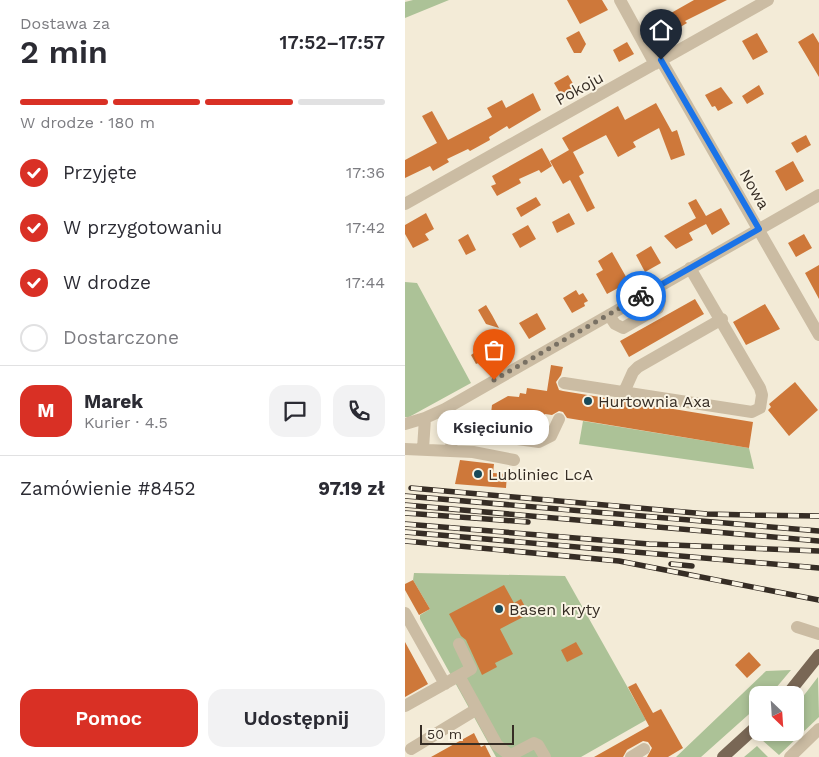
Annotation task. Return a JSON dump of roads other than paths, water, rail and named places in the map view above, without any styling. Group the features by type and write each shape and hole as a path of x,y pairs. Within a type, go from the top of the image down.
{"main road":[{"path":"794,686 819,656"},
{"path":"723,757 749,733"}],"street":[{"name":"Nowa","path":"620,0 759,229 819,335"},
{"name":"Pokoju","path":"405,204 768,0"},
{"path":"405,424 445,409 819,195"},
{"path":"564,383 752,412 756,410 762,402 760,388 722,319 690,268"},
{"path":"609,315 615,324 623,328 658,308 659,301 652,290"},
{"path":"624,392 633,372 638,367 722,319"},
{"path":"445,409 453,423 451,451"},
{"path":"423,449 425,418"},
{"path":"453,423 475,433 539,442 551,436 559,419"},
{"path":"405,448 451,451 514,460"},
{"path":"405,613 445,684"},
{"path":"797,627 819,634"},
{"path":"405,706 471,670 459,644"},
{"path":"459,676 498,748 512,756 534,743 538,745 545,757"},
{"path":"411,749 477,709"},
{"path":"790,757 819,729"},
{"path":"631,757 644,750"}],"railway":[{"path":"411,488 707,514 750,515"},
{"path":"405,496 819,531"},
{"path":"405,505 819,541"},
{"path":"405,513 528,522"},
{"path":"744,515 819,516"},
{"path":"405,524 649,544 819,551"},
{"path":"405,532 819,568"},
{"path":"405,541 619,561 819,600"},
{"path":"671,564 692,566"}],"place":[{"name":"Księciunio","path":"494,380"},
{"name":"Hurtownia Axa","path":"588,401"},
{"name":"Lubliniec LcA","path":"478,474"},
{"name":"Basen kryty","path":"499,609"}]}
